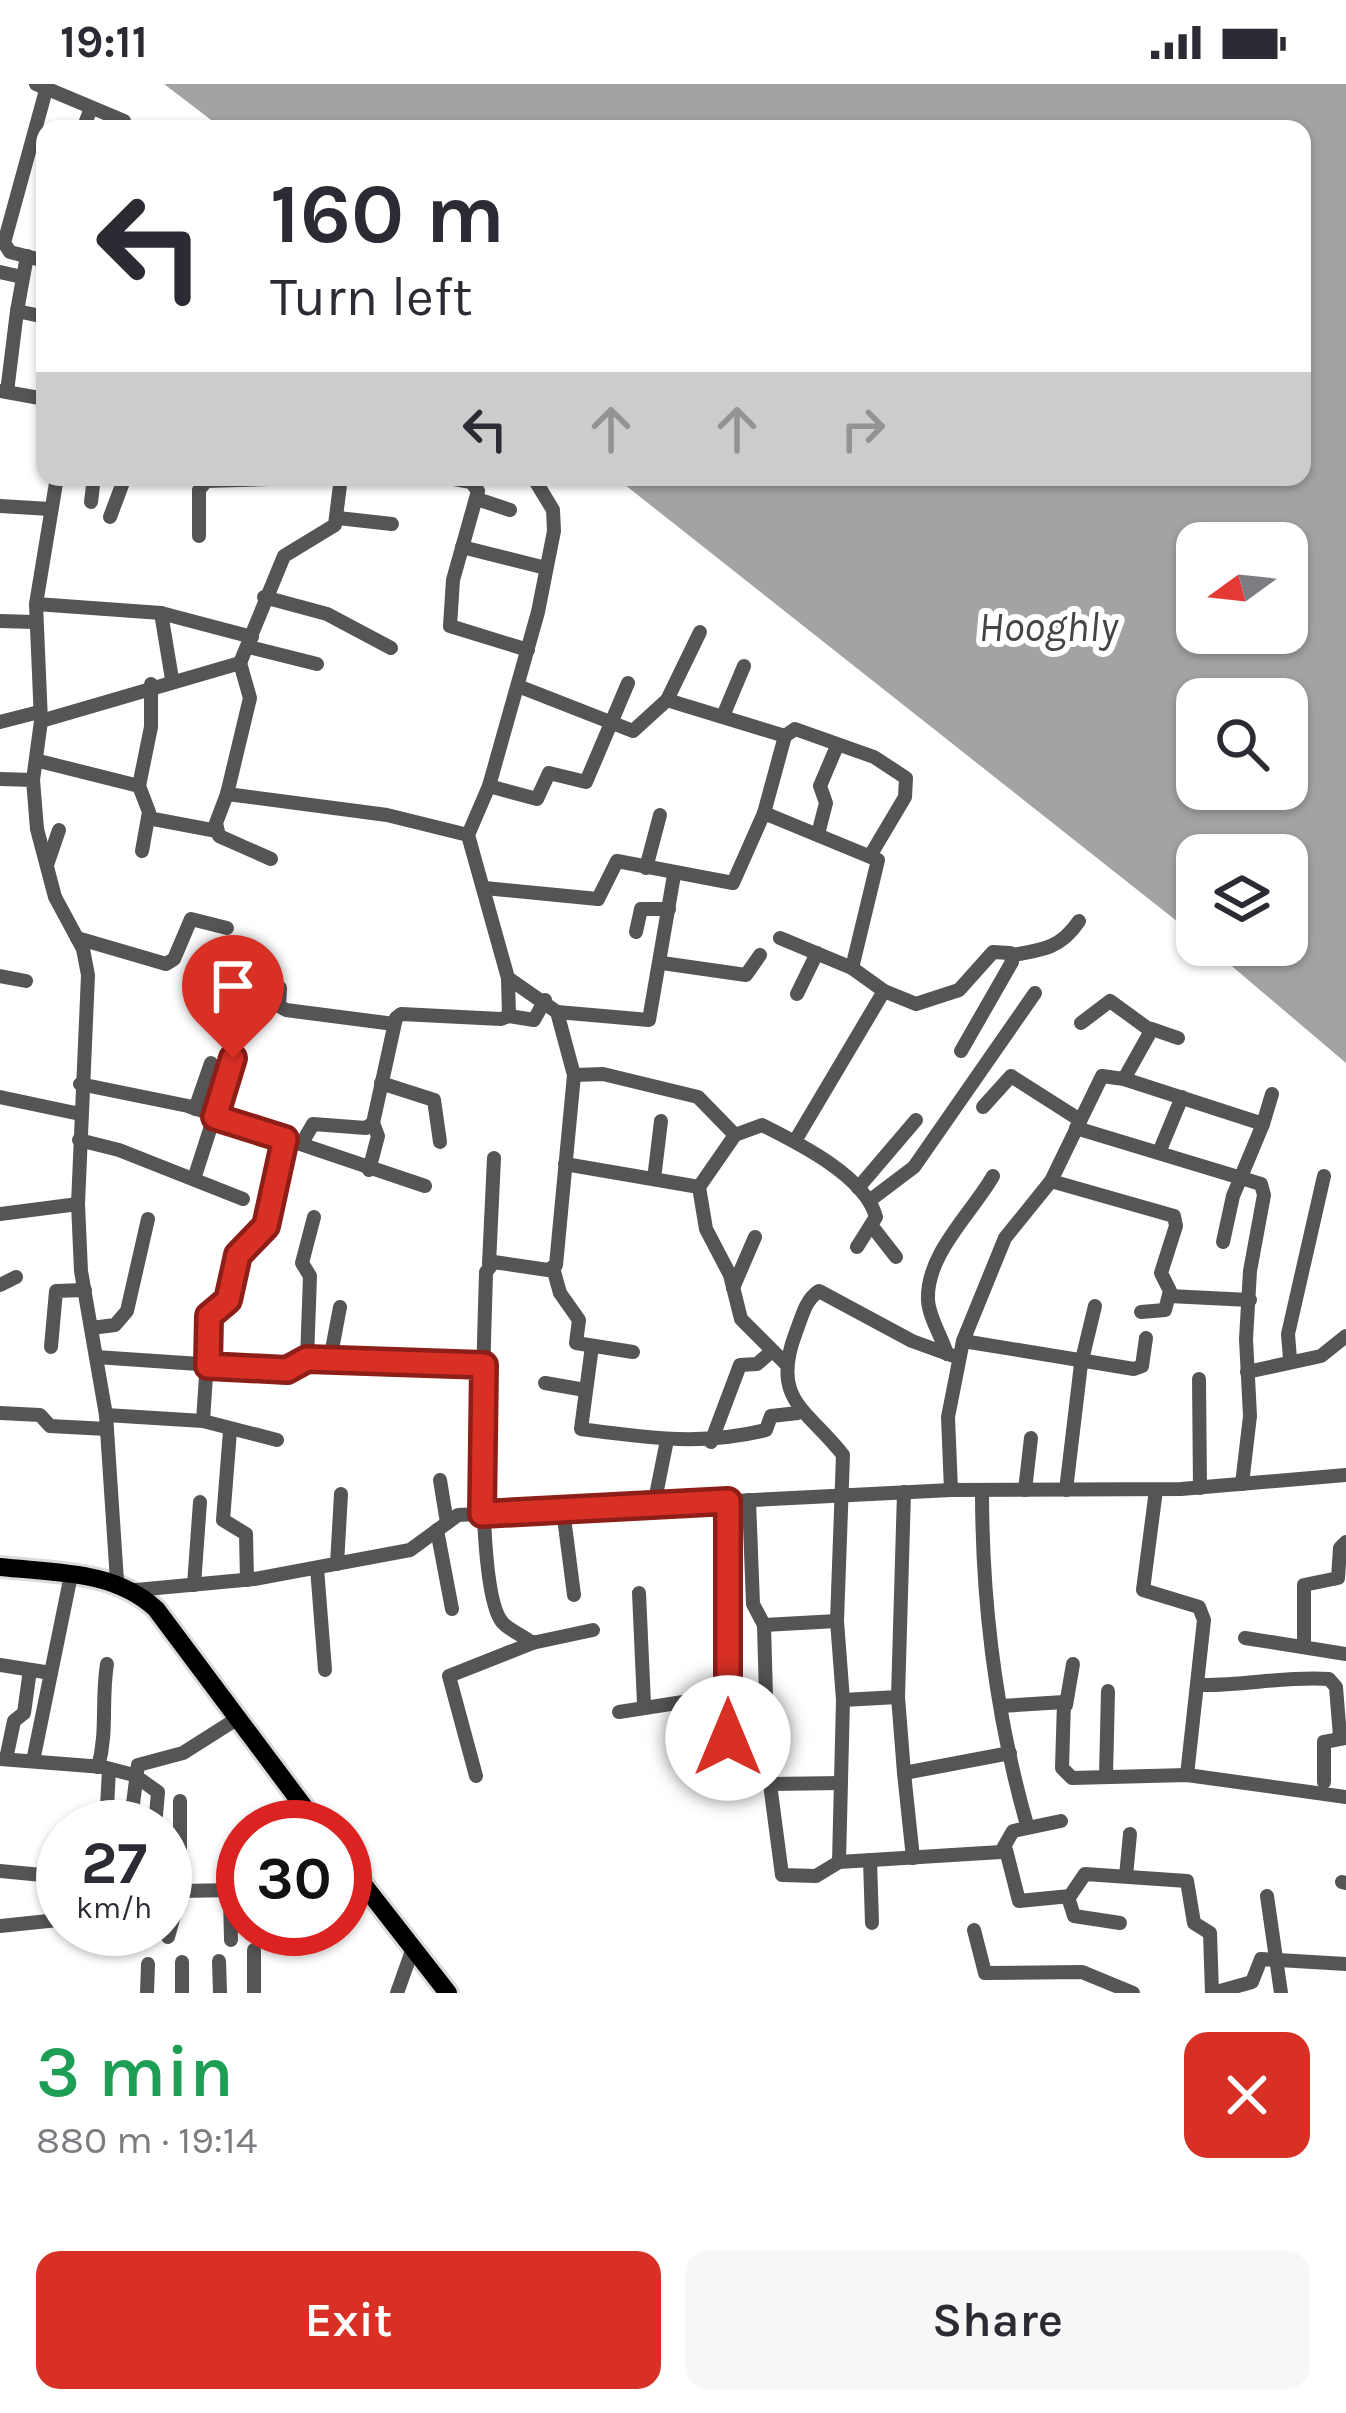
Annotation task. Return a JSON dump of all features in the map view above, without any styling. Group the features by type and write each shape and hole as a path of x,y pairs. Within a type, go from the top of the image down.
{"main road":[{"path":"0,1567 117,1581 136,1590 164,1619 297,1800"},
{"path":"372,1896 448,1993"}],"street":[{"path":"36,258 6,249 4,234 41,87 121,120"},
{"path":"86,120 91,108"},
{"path":"27,256 4,391 36,397"},
{"path":"0,272 22,277"},
{"path":"17,310 36,315"},
{"path":"56,486 34,622 40,716 39,761 33,780 55,897 77,938 88,975 78,1204 85,1290 106,1422 117,1581"},
{"path":"91,502 93,486"},
{"path":"110,518 122,486"},
{"path":"199,536 202,486"},
{"path":"272,859 223,841 217,831 250,698 240,663 284,556 329,531 338,518 340,486"},
{"path":"475,486 477,499 462,547 450,626 528,650"},
{"path":"508,1016 508,978 468,835 489,786 546,568 555,521 538,486"},
{"path":"477,499 510,510"},
{"path":"0,506 50,508"},
{"path":"338,518 392,524"},
{"path":"462,547 546,568"},
{"path":"264,597 327,614 391,648"},
{"path":"36,604 161,613 317,664"},
{"path":"161,613 172,679"},
{"path":"0,621 34,622"},
{"path":"518,686 633,731 667,700 700,632"},
{"path":"0,722 40,716 240,663"},
{"path":"723,716 744,667"},
{"path":"489,786 537,799 549,772 586,782 628,683"},
{"path":"142,851 148,802 139,786 151,727 152,684"},
{"path":"667,700 784,736"},
{"path":"485,888 598,899 613,862 733,883 764,813 784,736 795,729 874,757 906,778 905,797 870,856"},
{"path":"818,834 826,802 820,786 837,746"},
{"path":"39,761 139,786"},
{"path":"0,778 33,780"},
{"path":"227,794 386,815 468,835"},
{"path":"764,813 879,863 853,968"},
{"path":"646,868 659,815"},
{"path":"148,818 217,831"},
{"path":"46,865 59,830"},
{"path":"557,1012 649,1020 674,875"},
{"path":"636,932 641,909 670,909"},
{"path":"77,938 166,964 174,959 191,920 227,928"},
{"path":"780,938 853,968 884,991 929,1004 959,990 993,952 1012,955 1049,949 1066,940 1079,921"},
{"path":"797,994 818,953"},
{"path":"662,963 746,975 760,955"},
{"path":"962,1051 1012,955"},
{"path":"0,976 26,981"},
{"path":"508,978 557,1012 574,1075 553,1268 560,1293 579,1320 574,1340 633,1352"},
{"path":"280,988 280,1006 286,1010 394,1024"},
{"path":"795,1141 884,991"},
{"path":"863,1194 914,1167 1035,993"},
{"path":"370,1170 378,1136 373,1123 394,1024 401,1014 535,1020 544,1000"},
{"path":"1081,1023 1110,1001 1150,1030 1178,1038"},
{"path":"1124,1079 1150,1030"},
{"path":"194,1179 233,1058"},
{"path":"195,1108 211,1063"},
{"path":"574,1075 603,1074 698,1097 735,1135"},
{"path":"983,1107 1010,1076 1078,1124 1261,1184 1264,1195 1250,1300 1250,1416 1242,1484"},
{"path":"951,1490 948,1418 953,1356 1005,1238 1051,1180 1102,1076 1183,1096 1263,1124"},
{"path":"381,1083 434,1100 440,1142"},
{"path":"80,1084 195,1108 425,1186"},
{"path":"1223,1242 1272,1094"},
{"path":"0,1096 80,1114"},
{"path":"1160,1150 1183,1096"},
{"path":"863,1194 916,1120"},
{"path":"653,1180 661,1121"},
{"path":"302,1143 313,1124 366,1128 373,1123"},
{"path":"785,1363 741,1319 734,1288 706,1229 699,1187 735,1135 762,1125 795,1141 863,1194 875,1217 857,1247"},
{"path":"203,1421 209,1316 228,1300 238,1255 266,1226 285,1139"},
{"path":"79,1140 243,1199"},
{"path":"494,1158 482,1514 500,1620 535,1642"},
{"path":"565,1164 699,1187"},
{"path":"953,1356 929,1309 928,1291 955,1228 965,1222 993,1176"},
{"path":"1290,1359 1288,1334 1324,1176"},
{"path":"1051,1180 1174,1216 1161,1275 1169,1296 1163,1312 1141,1312"},
{"path":"0,1214 78,1204"},
{"path":"307,1359 310,1276 302,1263 314,1217"},
{"path":"91,1328 115,1325 127,1311 148,1219"},
{"path":"871,1225 896,1257"},
{"path":"734,1288 755,1237"},
{"path":"489,1264 553,1268"},
{"path":"0,1285 16,1277"},
{"path":"51,1347 56,1291 85,1290"},
{"path":"839,1862 843,1700 837,1621 843,1455 798,1412 785,1363 809,1299 819,1291 953,1356"},
{"path":"1169,1296 1250,1300"},
{"path":"1066,1490 1082,1364 1095,1306"},
{"path":"330,1360 340,1307"},
{"path":"1247,1372 1290,1359 1321,1356 1346,1336"},
{"path":"963,1341 1082,1364 1138,1369 1146,1338"},
{"path":"592,1346 581,1429 711,1442 749,1438 766,1430 771,1416 798,1412"},
{"path":"711,1442 740,1365 757,1364 771,1352"},
{"path":"95,1357 287,1370 307,1359 484,1365"},
{"path":"1198,1379 1200,1488"},
{"path":"545,1383 586,1390"},
{"path":"0,1413 40,1415 50,1426 203,1421 277,1440"},
{"path":"230,1431 223,1520 246,1534 247,1580"},
{"path":"1025,1490 1031,1438"},
{"path":"654,1505 667,1440"},
{"path":"136,1590 247,1580 410,1550 458,1515 951,1490 1156,1490 1346,1475"},
{"path":"440,1480 452,1609"},
{"path":"982,1490 982,1593 994,1631 1001,1706 1027,1825"},
{"path":"1156,1490 1141,1584 1149,1595 1202,1610 1187,1775"},
{"path":"904,1492 898,1696 913,1858"},
{"path":"338,1564 341,1494"},
{"path":"749,1500 753,1604 764,1625 771,1784 782,1875 816,1876 839,1862 1006,1850"},
{"path":"728,1501 728,1738"},
{"path":"194,1585 200,1502"},
{"path":"562,1510 564,1551 574,1595"},
{"path":"1304,1647 1304,1585 1338,1578 1340,1548 1346,1542"},
{"path":"317,1568 325,1670"},
{"path":"33,1762 71,1575"},
{"path":"639,1593 644,1704"},
{"path":"764,1625 837,1621"},
{"path":"476,1776 449,1676 535,1642 593,1630"},
{"path":"1245,1638 1346,1654"},
{"path":"105,1800 108,1731 102,1703 107,1664"},
{"path":"1073,1664 1063,1772 1072,1778 1187,1775 1346,1797"},
{"path":"0,1665 51,1673"},
{"path":"30,1670 24,1713 14,1721 3,1759 134,1775 156,1786 156,1800"},
{"path":"1198,1685 1247,1686 1286,1676 1329,1679 1336,1687 1343,1738 1323,1745 1324,1782"},
{"path":"1106,1776 1108,1691"},
{"path":"619,1712 644,1704 728,1695"},
{"path":"843,1700 898,1696"},
{"path":"1001,1706 1060,1699 1066,1706"},
{"path":"132,1800 134,1775 144,1760 183,1753 236,1720"},
{"path":"904,1773 1010,1754"},
{"path":"771,1784 841,1783"},
{"path":"1061,1821 1027,1825 1010,1833 1006,1850 1017,1900 1068,1897 1076,1892 1080,1875 1190,1883 1194,1923 1210,1933 1213,1993 1252,1982 1261,1959 1346,1964"},
{"path":"1126,1876 1130,1834"},
{"path":"870,1861 872,1923"},
{"path":"0,1871 36,1874"},
{"path":"1267,1896 1272,1959 1281,1993"},
{"path":"1068,1897 1074,1916 1120,1923"},
{"path":"0,1926 36,1922"},
{"path":"974,1930 985,1973 1082,1972 1108,1979 1123,1991"},
{"path":"398,1993 412,1948"},
{"path":"254,1956 254,1993"},
{"path":"219,1960 220,1993"},
{"path":"182,1961 182,1993"},
{"path":"148,1964 148,1993"}],"water":[{"name":"Hooghly","path":"164,84 1346,84 1346,1063 1232,966 1308,966 1308,834 1176,834 1176,920 626,486 1311,486 1311,120 211,120"}],"route":[{"path":"233,1058 215,1117 285,1139 266,1226 238,1255 228,1300 209,1316 208,1366 287,1370 307,1359 484,1365 482,1514 728,1501 728,1738"}]}
